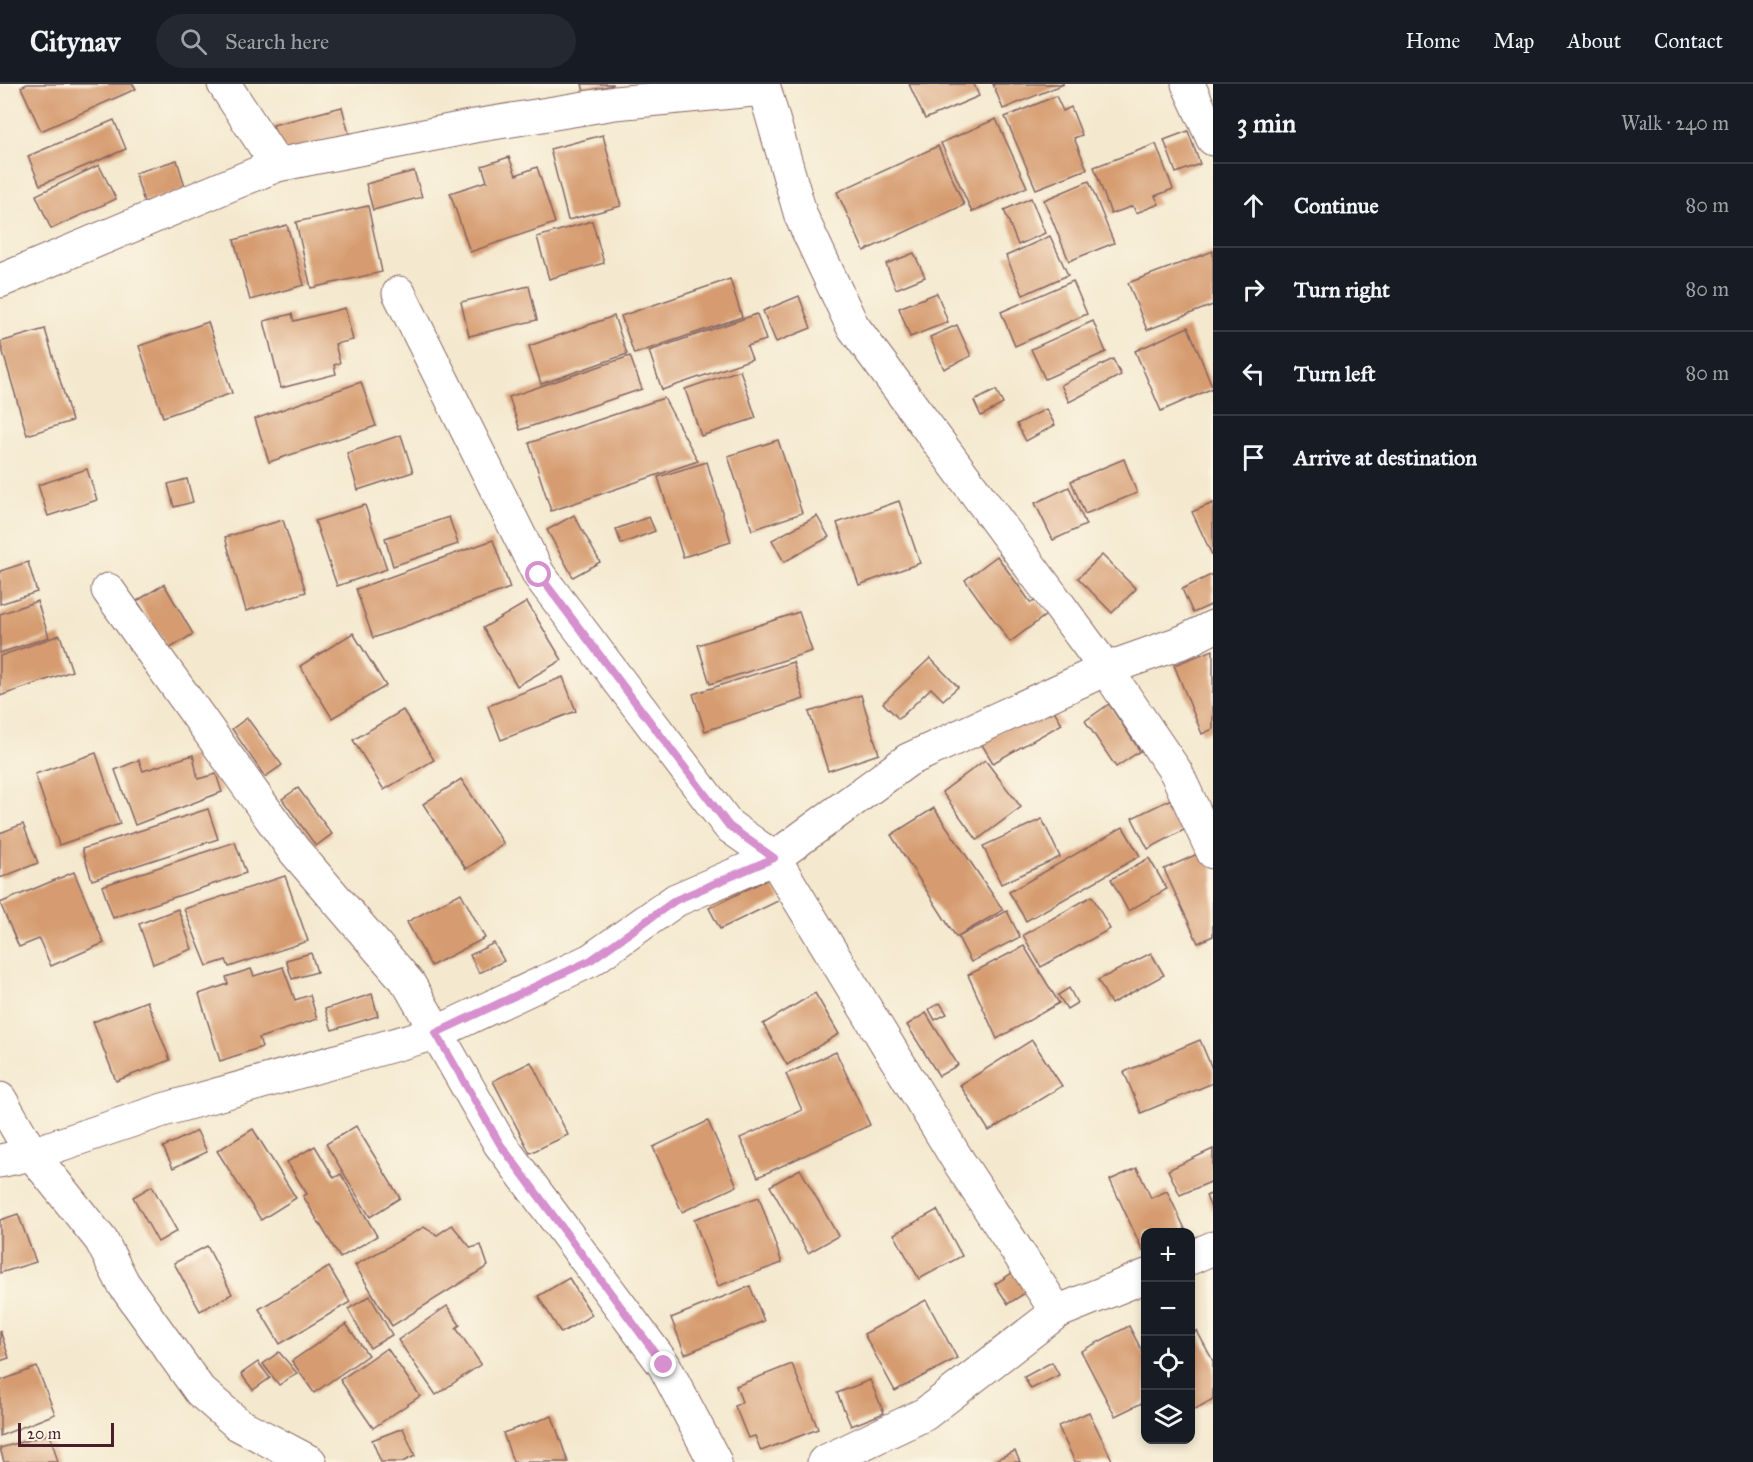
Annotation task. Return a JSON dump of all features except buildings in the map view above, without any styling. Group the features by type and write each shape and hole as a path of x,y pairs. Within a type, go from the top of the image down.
{"street":[{"path":"224,84 277,165"},
{"path":"1188,84 1213,138"},
{"path":"0,281 277,165 475,126 615,103 763,86 801,216 852,325 1106,669 1176,772 1213,852"},
{"path":"399,293 539,575 729,826 774,858 957,1159 1057,1312"},
{"path":"108,590 293,849 409,984 500,1144 664,1365 715,1462"},
{"path":"0,1161 32,1154 163,1110 436,1033 591,960 676,900 774,858 908,760 1106,669 1185,641 1213,627"},
{"path":"0,1099 32,1154 101,1240 123,1283 200,1391 277,1454 310,1462"},
{"path":"1195,1256 1213,1248"},
{"path":"824,1462 925,1414 1057,1312 1141,1278"}],"route":[{"path":"539,575 729,826 774,858 676,900 591,960 436,1033 500,1144 664,1365"}]}
